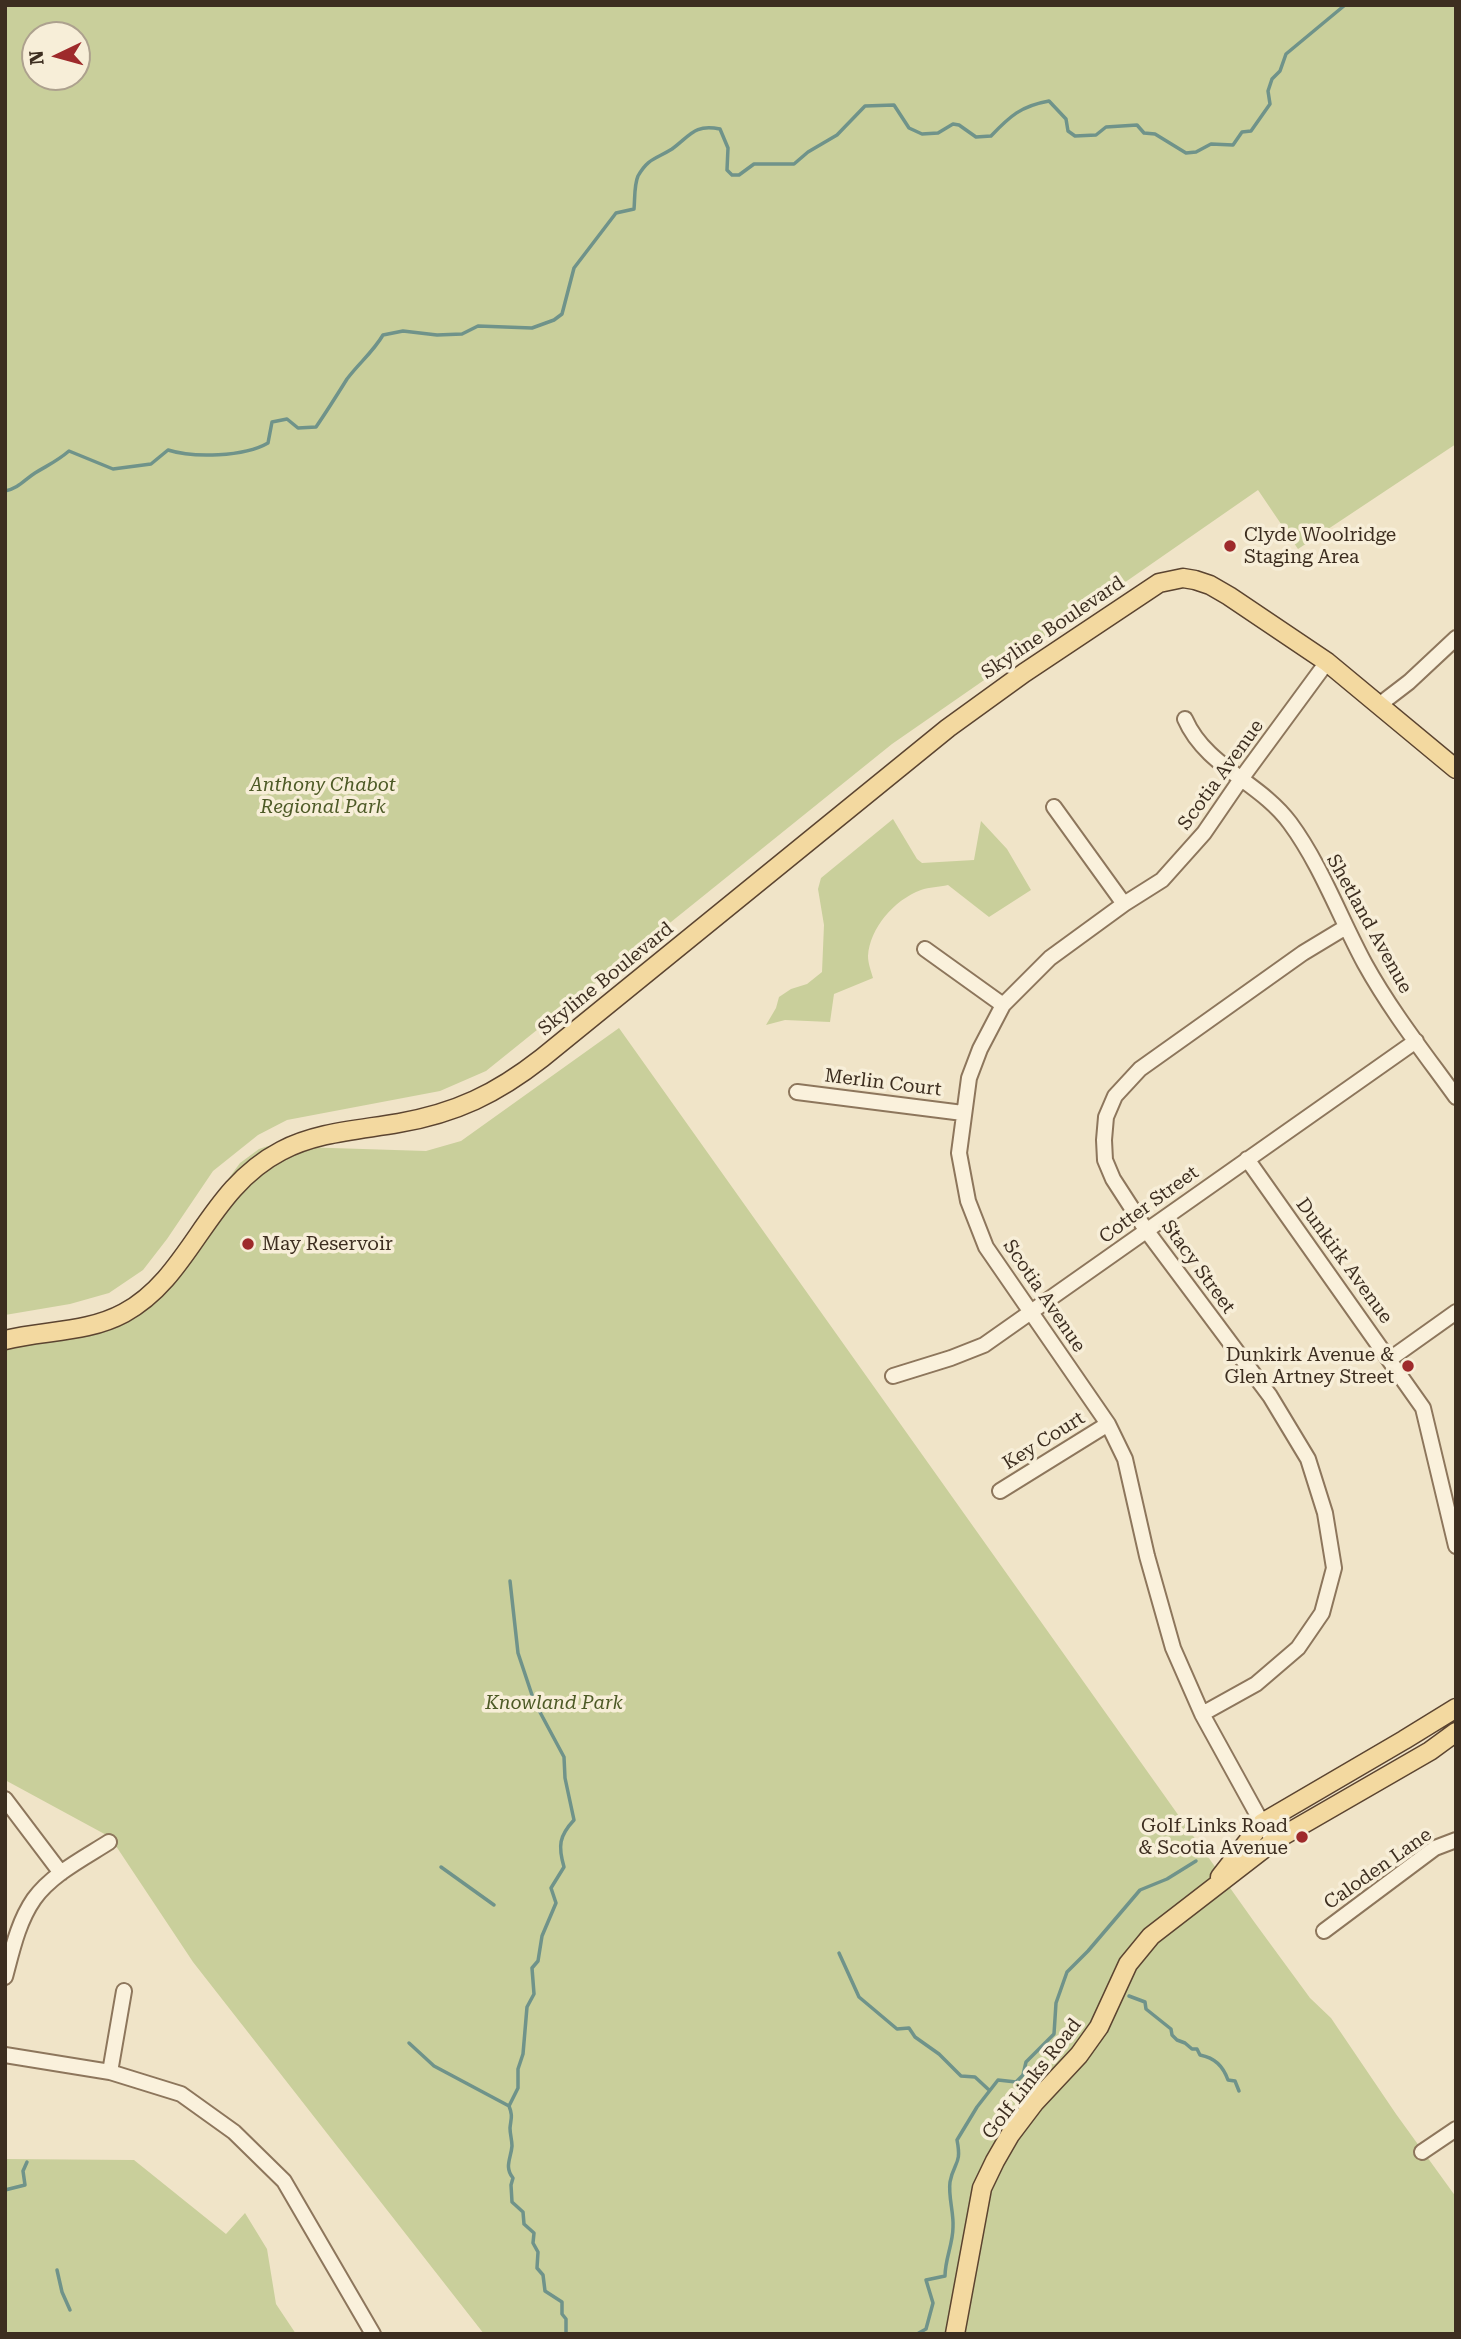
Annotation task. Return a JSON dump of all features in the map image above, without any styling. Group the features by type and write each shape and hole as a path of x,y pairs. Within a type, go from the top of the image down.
{"main road":[{"name":"Skyline Boulevard","path":"5,1340 89,1326 124,1313 142,1301 169,1275 228,1192 261,1162 280,1151 324,1135 444,1113 503,1086 542,1058 902,765 986,700 1159,583 1183,579 1210,585 1327,662"},
{"path":"1327,662 1456,769"},
{"name":"Golf Links Road","path":"1212,1889 1262,1823 1456,1708"},
{"name":"Golf Links Road","path":"955,2334 982,2189 1010,2135 1035,2102 1079,2055 1099,2027 1128,1964 1151,1936 1274,1841 1430,1751 1456,1732"}],"street":[{"path":"1379,705 1409,682 1456,638"},
{"name":"Scotia Avenue","path":"1274,1841 1202,1714 1173,1648 1147,1556 1125,1459 1108,1424 986,1247 968,1201 959,1153 969,1078 1003,1005 1050,958 1124,904 1163,880 1205,833 1327,662"},
{"name":"Shetland Avenue","path":"1185,719 1192,737 1209,755 1268,798 1290,823 1314,863 1367,967 1456,1097"},
{"path":"1054,807 1124,904"},
{"name":"Stacy Street","path":"1202,1714 1256,1684 1298,1648 1322,1613 1334,1567 1325,1513 1308,1459 1270,1396 1146,1230 1113,1179 1105,1160 1106,1117 1115,1096 1140,1069 1303,953 1346,927"},
{"path":"925,949 1003,1005"},
{"name":"Cotter Street","path":"893,1376 984,1345 1416,1041"},
{"name":"Merlin Court","path":"797,1092 963,1113"},
{"name":"Dunkirk Avenue","path":"1247,1159 1423,1408 1456,1546"},
{"path":"1390,1359 1456,1312"},
{"name":"Key Court","path":"1000,1490 1108,1424"},
{"path":"5,1798 61,1873"},
{"name":"Caloden Lane","path":"1324,1931 1435,1848 1456,1840"},
{"path":"5,1977 18,1933 34,1898 61,1873 109,1842"},
{"path":"110,2072 124,1991"},
{"path":"5,2056 110,2072 181,2094 234,2132 285,2182 373,2334"},
{"path":"1422,2152 1456,2129"}],"green space":[{"name":"Anthony Chabot Regional Park","path":"5,5 1456,5 1456,444 1298,549 1258,490 892,744 486,1071 440,1091 287,1120 258,1135 213,1171 143,1270 109,1293 70,1304 5,1315"},
{"path":"893,819 922,863 974,860 981,821 1007,849 1031,890 989,917 948,885 924,889 911,895 885,916 873,935 868,956 873,978 834,994 830,1022 785,1020 766,1025 779,997 791,989 807,984 822,972 824,925 818,889 821,878"},
{"name":"Knowland Park","path":"619,1028 1255,1923 1310,1998 1331,2018 1456,2197 1456,2334 484,2334 193,1962 110,1837 5,1780 5,1337 87,1324 148,1291 220,1200 229,1178 240,1163 259,1149 268,1146 426,1151 461,1141"},
{"path":"5,2159 134,2160 226,2234 245,2213 267,2249 276,2304 296,2334 5,2334"}],"waterway":[{"path":"5,491 18,486 69,451 113,469 151,464 168,450 218,455 258,448 268,443 272,422 287,419 298,428 316,427 347,379 383,335 403,331 437,335 462,334 478,326 532,328 554,320 562,314 574,268 616,213 634,209 636,184 642,170 649,162 698,129 720,129 728,148 727,170 732,175 739,175 754,164 794,164 808,152 837,135 865,106 894,105 909,128 922,134 938,133 953,124 976,137 991,136 1017,113 1049,101 1066,119 1068,131 1075,136 1096,135 1106,127 1137,125 1144,133 1155,134 1186,153 1196,152 1211,144 1233,145 1242,132 1251,131 1270,104 1268,91 1286,54 1345,5"},
{"path":"509,2106 518,2088 527,2007 534,1994 532,1968 538,1961 542,1936 556,1903 551,1888 564,1867 561,1842 565,1831 574,1820 565,1778 564,1757 534,1701 518,1653 510,1581"},
{"path":"917,2334 926,2329 933,2303 926,2280 945,2276 953,2233 950,2187 958,2159 957,2140 977,2107 998,2080 1016,2082 1023,2075 1026,2062 1054,2034 1056,2003 1067,1972 1140,1890 1167,1879 1196,1861"},
{"path":"441,1867 494,1905"},
{"path":"839,1953 859,1997 897,2029 909,2028 915,2037 939,2054 961,2076 975,2077 989,2090"},
{"path":"1129,1996 1145,2002 1146,2009 1171,2029 1177,2040 1218,2063 1228,2080 1235,2081 1239,2091"},
{"path":"409,2043 434,2066 509,2106"},
{"path":"509,2106 512,2146 508,2166 513,2178 512,2202 523,2212 524,2224 534,2233 533,2243 538,2252 537,2268 543,2275 545,2291 562,2302 566,2334"},
{"path":"5,2190 25,2185 23,2171 27,2162"},
{"path":"57,2270 70,2310"}],"place":[{"name":"Clyde Woolridge Staging Area","path":"1230,546"},
{"name":"May Reservoir","path":"248,1244"},
{"name":"Dunkirk Avenue & Glen Artney Street","path":"1408,1366"},
{"name":"Golf Links Road & Scotia Avenue","path":"1302,1837"}]}
